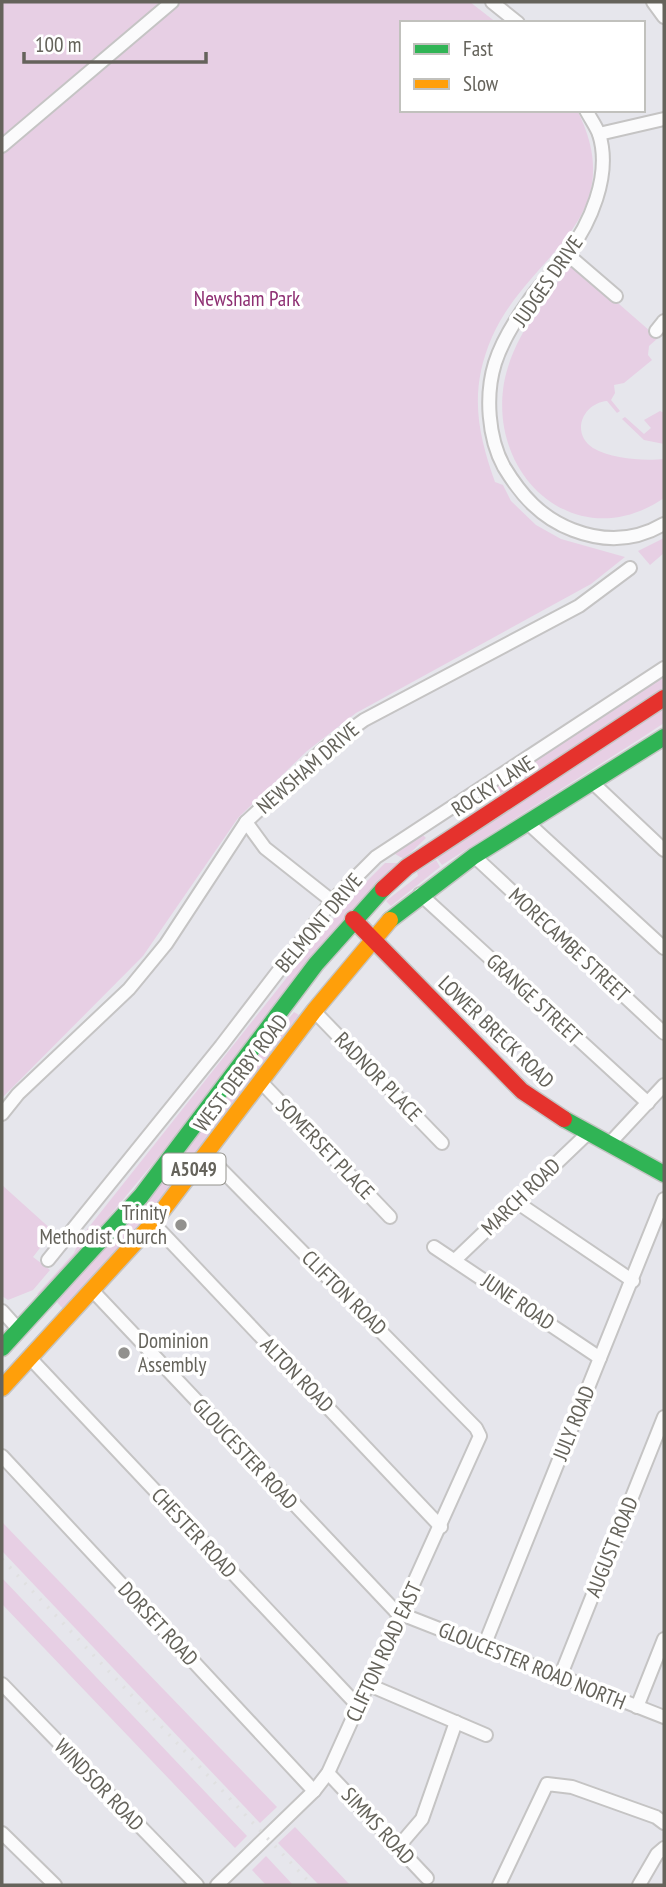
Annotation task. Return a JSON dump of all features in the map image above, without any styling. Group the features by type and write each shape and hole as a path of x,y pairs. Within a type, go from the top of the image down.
{"main road":[{"name":"ROCKY LANE","path":"352,919 407,867 664,698"},
{"name":"A5049","path":"373,939 395,914 474,856 662,742"},
{"name":"LOWER BRECK ROAD","path":"352,919 522,1091 587,1134 664,1174"},
{"name":"WEST DERBY ROAD","path":"2,1348 74,1273 182,1145 352,919"},
{"name":"WEST DERBY ROAD","path":"2,1388 153,1223 314,1011 373,939"},
{"path":"19,1330 30,1358"}],"street":[{"path":"2,146 172,2"},
{"path":"492,2 516,21"},
{"path":"653,2 664,17"},
{"name":"JUDGES DRIVE","path":"587,112 599,134 602,180 587,225 528,302 495,363 489,410 497,453 515,485 538,512 569,529 594,538 628,538 664,524"},
{"path":"599,134 664,119"},
{"path":"567,254 617,296"},
{"name":"NEWSHAM DRIVE","path":"2,1114 8,1099 137,980 208,884 246,822 324,749 363,720 579,606 630,568"},
{"name":"BELMONT DRIVE","path":"48,1260 221,1046 332,901 376,857 664,668"},
{"path":"593,783 664,850"},
{"path":"246,822 265,848 332,901"},
{"path":"529,824 664,948"},
{"name":"MORECAMBE STREET","path":"474,856 664,1032"},
{"name":"GRANGE STREET","path":"421,894 648,1103"},
{"name":"RADNOR PLACE","path":"314,1011 442,1143"},
{"name":"SOMERSET PLACE","path":"261,1082 390,1217"},
{"path":"609,1144 664,1085"},
{"name":"MARCH ROAD","path":"455,1260 587,1134"},
{"name":"CLIFTON ROAD","path":"206,1154 480,1433"},
{"name":"JULY ROAD","path":"484,1646 664,1199"},
{"path":"515,1201 633,1281"},
{"name":"ALTON ROAD","path":"153,1223 441,1527"},
{"name":"JUNE ROAD","path":"434,1247 600,1359"},
{"name":"GLOUCESTER ROAD","path":"92,1290 404,1617"},
{"path":"2,1311 19,1330"},
{"name":"CHESTER ROAD","path":"30,1358 359,1707"},
{"name":"AUGUST ROAD","path":"560,1677 664,1416"},
{"name":"CLIFTON ROAD EAST","path":"217,1885 314,1791 328,1773 404,1617 480,1433"},
{"name":"DORSET ROAD","path":"2,1457 314,1791"},
{"name":"GLOUCESTER ROAD NORTH","path":"404,1617 664,1717"},
{"path":"637,1707 664,1639"},
{"name":"WINDSOR ROAD","path":"2,1684 197,1885"},
{"path":"369,1685 486,1735"},
{"path":"398,1847 422,1819 456,1722"},
{"name":"SIMMS ROAD","path":"328,1773 427,1878"},
{"path":"499,1885 547,1784 572,1787 656,1817 664,1823"},
{"path":"2,1833 55,1885"},
{"path":"639,1885 657,1854 664,1848"}],"green space":[{"name":"Newsham Park","path":"2,2 470,2 494,21 400,21 400,112 578,112 591,148 592,181 584,209 569,234 508,308 485,356 478,393 484,445 495,482 503,485 511,501 536,525 561,539 625,557 591,584 356,713 307,751 238,818 143,956 2,1098"},
{"path":"572,263 658,338 649,346 648,355 652,360 624,383 614,385 615,393 611,400 620,411 617,413 607,401 591,407 582,420 582,435 586,442 601,452 628,458 664,459 664,498 632,514 600,518 571,513 546,498 525,477 510,449 503,418 504,383 508,366 522,334"},
{"path":"660,411 664,413 664,444 644,440 622,419 625,417 644,434 651,428 644,420"},
{"path":"664,538 664,553 650,565 638,551"},
{"path":"664,676 664,690 519,785 486,799 482,794"},
{"path":"664,706 664,723 646,735 442,865 436,857"},
{"path":"422,834 426,838 404,859 395,854"},
{"path":"436,860 440,867 391,906 386,901 418,876 417,872"},
{"path":"385,863 403,863 42,1297 37,1294 74,1253 81,1237 350,898"},
{"path":"294,1012 299,1015 152,1210 64,1310 57,1302"},
{"path":"2,1185 53,1231 33,1257 50,1270 33,1290 8,1300 2,1296"},
{"path":"2,1522 277,1807 260,1823 2,1551"},
{"path":"2,1578 247,1836 235,1848 2,1604"},
{"path":"295,1827 350,1885 319,1885 278,1843"},
{"path":"266,1856 293,1885 266,1885 252,1870"}],"railway":[{"path":"2,1559 312,1885"}],"traffic: fast":[{"path":"390,920 474,856 664,737"},
{"path":"2,1348 141,1196 316,964 383,889"},
{"path":"564,1119 664,1174"}],"traffic: slow":[{"path":"2,1388 153,1223 314,1011 390,920"}],"traffic: jam":[{"path":"383,889 407,867 664,698"},
{"path":"353,919 522,1091 564,1119"}],"place":[{"name":"Trinity Methodist Church","path":"181,1225"},
{"name":"Dominion Assembly","path":"124,1353"}]}
